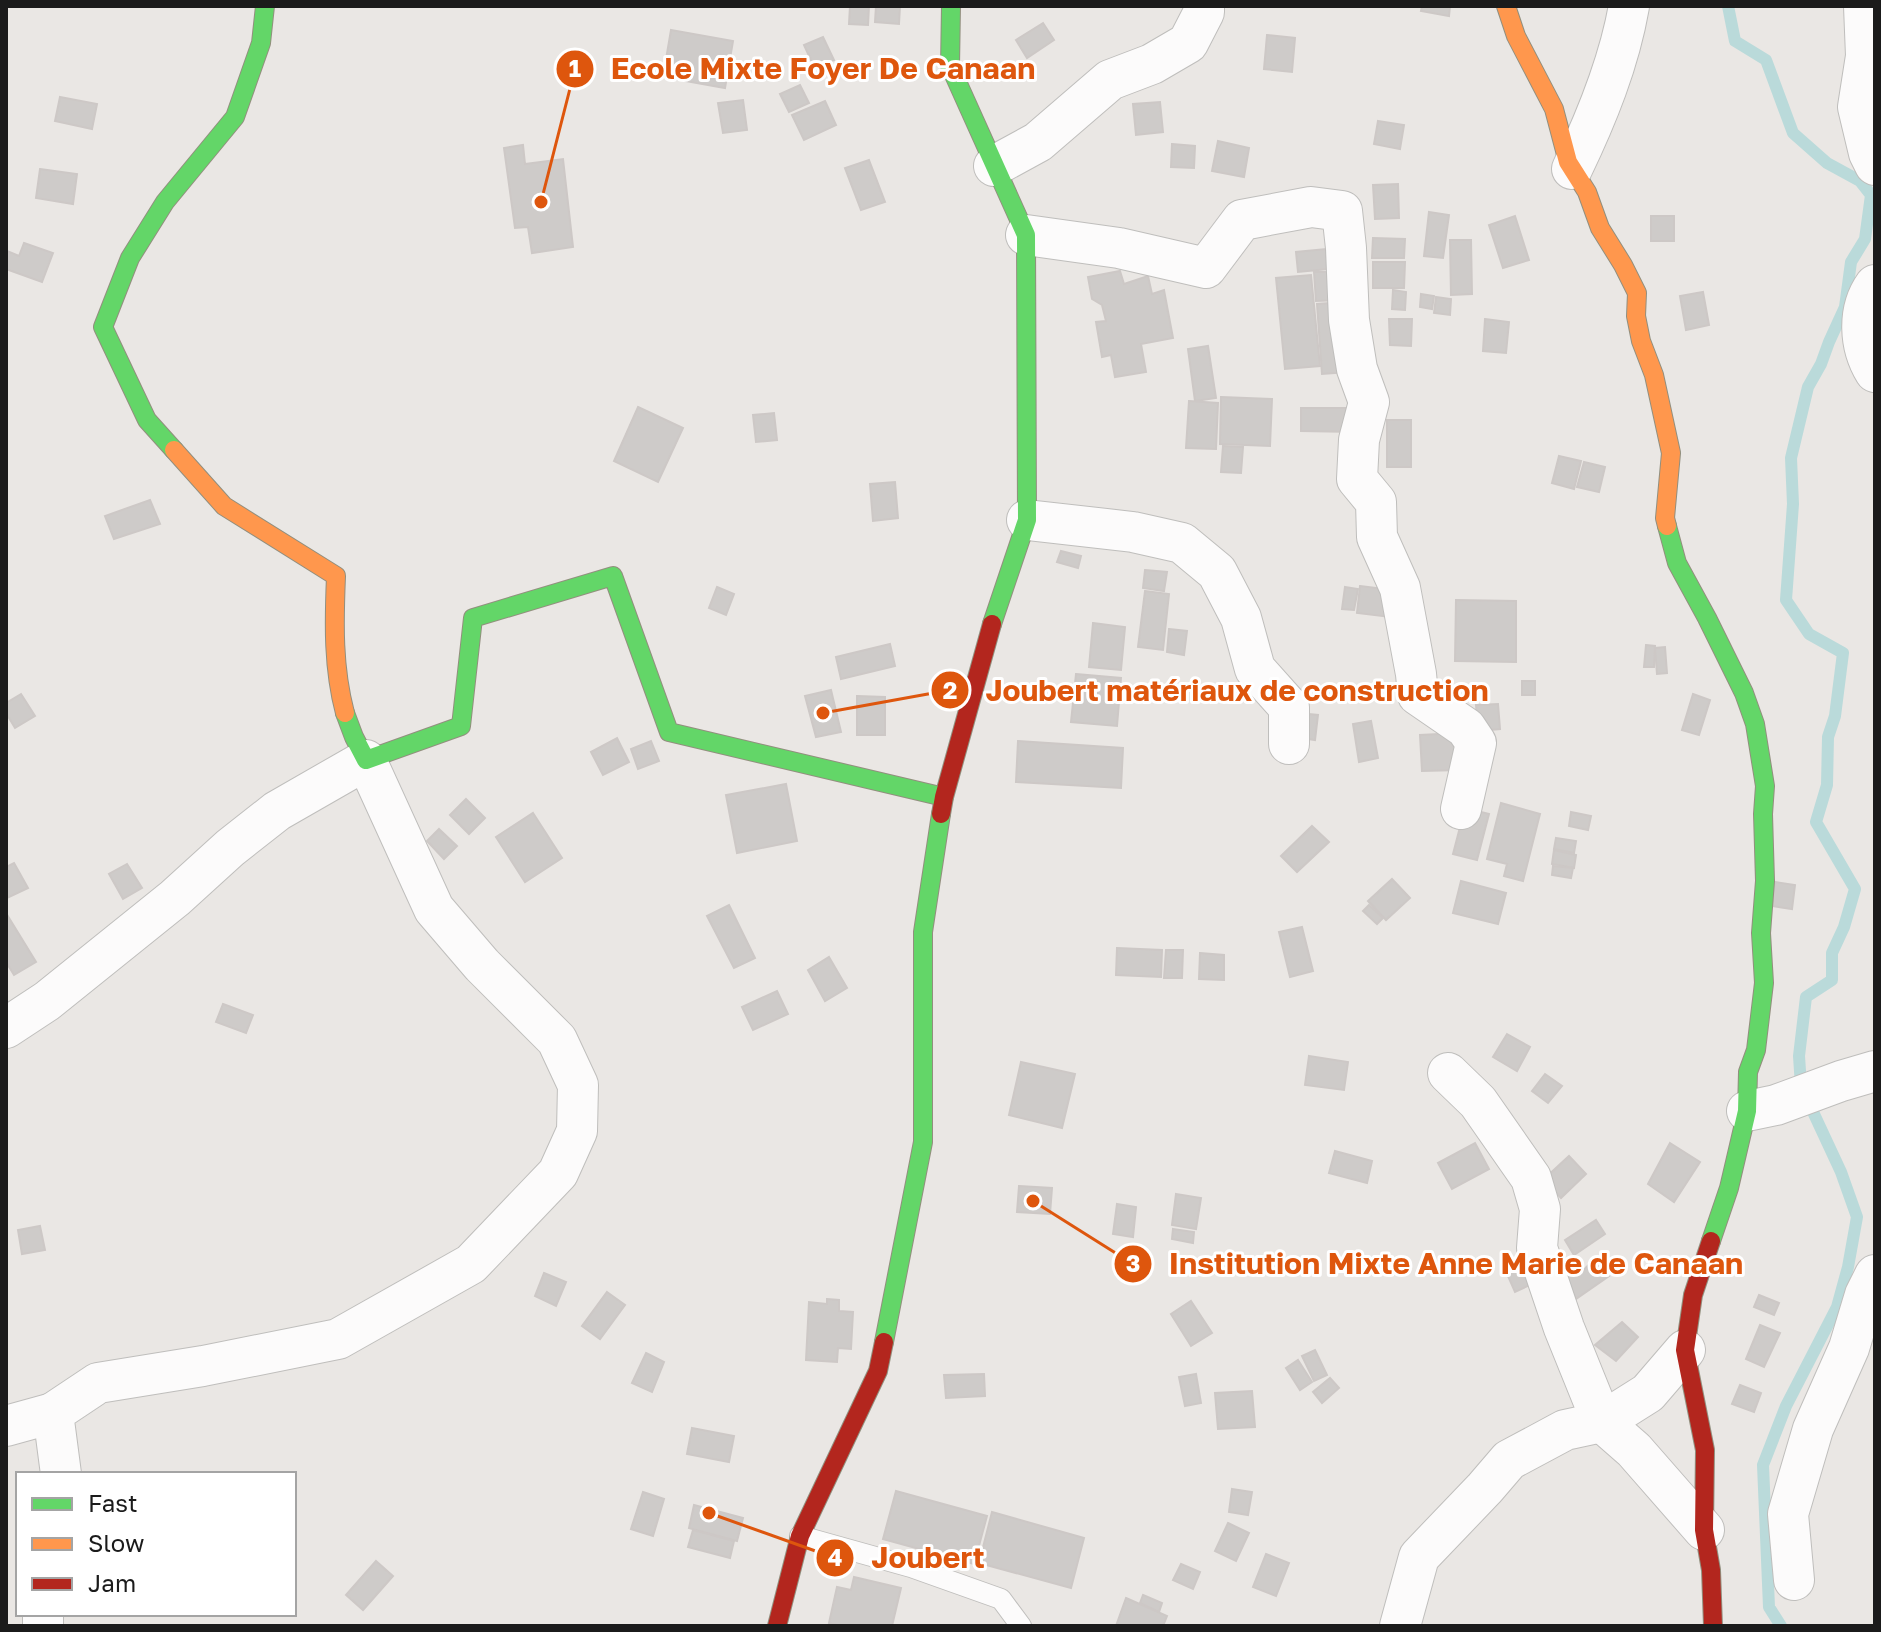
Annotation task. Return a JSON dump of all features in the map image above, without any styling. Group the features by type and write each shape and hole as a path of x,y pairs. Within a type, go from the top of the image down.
{"street":[{"path":"6,1426 53,1413 98,1383 338,1339 471,1264 558,1173 577,1131 578,1085 557,1040 482,965 434,909 352,735 338,689 334,636 336,576 224,506 147,420 103,327 130,258 165,202 235,117 261,43 265,6"},
{"path":"777,1626 800,1536 878,1371 923,1142 923,932 944,797 995,612 1027,520 1026,235 950,66 951,6"},
{"path":"994,166 1038,142 1110,80 1152,64 1188,43 1204,6"},
{"path":"1506,6 1516,36 1554,109 1568,162 1587,192 1600,228 1637,293 1636,316 1641,341 1654,375 1671,453 1665,518 1669,536 1677,563 1744,693 1761,754 1765,786 1765,881 1761,933 1764,983 1756,1050 1748,1072 1747,1111 1729,1188 1693,1295 1685,1350 1705,1450 1704,1530 1711,1570 1713,1626"},
{"path":"1572,169 1599,112 1629,6"},
{"path":"1864,6 1866,56 1858,107 1875,165"},
{"path":"1026,235 1119,248 1206,268 1242,220 1311,207 1342,211 1349,320 1357,369 1369,402 1359,440 1357,479 1376,502 1377,537 1400,588 1418,695 1466,728 1476,743 1461,809"},
{"path":"1875,285 1866,297 1862,333 1867,360 1875,372"},
{"path":"1027,520 1133,532 1182,543 1217,572 1241,618 1255,669 1289,707 1289,744"},
{"path":"6,1028 47,1001 277,811 366,760 461,726 473,618 613,576 669,732 944,797"},
{"path":"1747,1111 1776,1105 1875,1071"},
{"path":"1448,1073 1478,1102 1531,1178 1540,1209 1537,1248 1564,1328 1602,1422 1634,1450 1704,1530"},
{"path":"1794,1580 1788,1514 1813,1429 1849,1348 1865,1295 1875,1275"},
{"path":"1400,1626 1419,1557 1509,1460 1565,1430 1602,1422 1648,1393 1685,1350"},
{"path":"53,1413 61,1472"}],"lane":[{"path":"800,1536 911,1567 1001,1599 1021,1626"}],"building":[{"path":"850,6 869,6 868,25 849,24"},
{"path":"876,6 900,6 899,24 875,22"},
{"path":"1422,6 1450,6 1449,16 1421,11"},
{"path":"1043,23 1054,40 1027,58 1016,40"},
{"path":"671,30 733,41 725,88 663,77"},
{"path":"1267,35 1295,38 1292,72 1264,69"},
{"path":"823,37 834,60 815,69 804,45"},
{"path":"800,85 809,103 789,112 780,94"},
{"path":"60,97 97,104 92,129 55,121"},
{"path":"743,100 747,130 723,133 718,103"},
{"path":"825,101 836,125 804,140 792,115"},
{"path":"1160,102 1163,132 1136,135 1133,104"},
{"path":"1378,121 1404,125 1400,149 1374,144"},
{"path":"1218,141 1249,148 1244,177 1212,171"},
{"path":"1172,144 1195,146 1194,168 1171,167"},
{"path":"523,145 525,164 563,159 573,247 532,253 528,227 515,228 504,148"},
{"path":"869,160 885,202 861,210 845,168"},
{"path":"40,169 77,174 73,204 36,198"},
{"path":"1398,184 1399,218 1375,219 1373,185"},
{"path":"1429,212 1449,215 1443,258 1424,256"},
{"path":"1515,216 1529,260 1503,268 1489,225"},
{"path":"1651,216 1674,216 1674,241 1651,241"},
{"path":"1373,238 1405,239 1404,258 1372,258"},
{"path":"1450,240 1471,240 1472,294 1451,295"},
{"path":"24,243 53,253 42,282 6,269 7,251 19,256"},
{"path":"1326,249 1328,269 1298,272 1296,252"},
{"path":"1373,262 1405,262 1404,288 1373,288"},
{"path":"1120,271 1124,284 1148,276 1152,294 1164,290 1173,338 1141,344 1146,372 1115,377 1111,355 1102,357 1096,322 1106,321 1102,305 1092,299 1088,277"},
{"path":"1314,272 1338,272 1340,300 1316,301"},
{"path":"1311,275 1320,366 1285,369 1276,278"},
{"path":"1393,290 1406,292 1405,310 1392,309"},
{"path":"1703,292 1709,325 1686,330 1680,296"},
{"path":"1421,294 1434,296 1432,309 1420,307"},
{"path":"1436,297 1451,299 1450,315 1434,313"},
{"path":"1343,302 1348,372 1322,374 1317,304"},
{"path":"1389,319 1412,319 1411,346 1390,345"},
{"path":"1485,319 1509,322 1506,353 1483,351"},
{"path":"1208,346 1216,398 1195,401 1188,349"},
{"path":"1221,397 1272,399 1270,446 1220,444"},
{"path":"1189,401 1218,403 1216,449 1186,448"},
{"path":"638,407 683,428 658,482 614,461"},
{"path":"1301,408 1356,408 1356,432 1301,431"},
{"path":"774,413 777,440 756,442 753,415"},
{"path":"1387,420 1411,420 1411,467 1387,467"},
{"path":"1223,446 1243,447 1241,473 1221,472"},
{"path":"1559,456 1581,461 1574,489 1552,483"},
{"path":"1584,462 1605,467 1599,492 1577,487"},
{"path":"895,482 898,518 873,521 870,484"},
{"path":"150,500 160,524 114,539 105,516"},
{"path":"1061,551 1081,556 1078,568 1057,562"},
{"path":"1145,570 1167,572 1164,591 1143,588"},
{"path":"1360,586 1393,590 1390,617 1357,613"},
{"path":"717,587 734,594 726,615 709,608"},
{"path":"1345,587 1358,589 1354,610 1342,609"},
{"path":"1145,591 1169,594 1163,650 1138,647"},
{"path":"1456,600 1516,601 1516,662 1455,661"},
{"path":"1093,623 1125,627 1121,670 1089,667"},
{"path":"1169,629 1187,631 1184,655 1167,652"},
{"path":"890,644 895,666 841,679 836,657"},
{"path":"1646,645 1655,646 1654,667 1644,667"},
{"path":"1665,647 1667,673 1657,674 1655,648"},
{"path":"1076,674 1121,678 1117,726 1071,722"},
{"path":"1522,681 1535,681 1535,695 1522,695"},
{"path":"831,690 841,732 816,737 805,696"},
{"path":"21,694 35,716 15,728 6,713 6,703"},
{"path":"1693,694 1710,700 1699,735 1682,730"},
{"path":"857,696 885,697 885,735 857,735"},
{"path":"1498,704 1500,729 1478,731 1476,705"},
{"path":"1298,713 1318,715 1315,740 1295,737"},
{"path":"1371,721 1378,758 1359,762 1353,724"},
{"path":"1459,733 1460,770 1422,771 1420,735"},
{"path":"617,738 629,762 603,775 591,752"},
{"path":"651,741 659,761 638,769 631,749"},
{"path":"1018,741 1123,748 1121,788 1016,782"},
{"path":"786,784 797,841 737,853 726,795"},
{"path":"466,799 485,818 469,834 450,815"},
{"path":"1501,803 1540,814 1523,881 1504,876 1507,864 1487,859"},
{"path":"1465,808 1489,814 1477,860 1453,854"},
{"path":"1571,812 1591,816 1588,830 1569,826"},
{"path":"533,813 562,858 525,882 496,837"},
{"path":"1312,826 1329,842 1297,872 1281,856"},
{"path":"439,829 457,846 444,859 427,841"},
{"path":"1556,838 1576,841 1574,853 1554,849"},
{"path":"1554,850 1576,855 1574,868 1552,864"},
{"path":"14,863 28,888 7,898 6,867"},
{"path":"127,864 142,888 123,899 109,874"},
{"path":"1553,866 1573,868 1571,878 1552,875"},
{"path":"1392,879 1410,898 1386,920 1368,901"},
{"path":"1461,881 1506,893 1498,924 1453,913"},
{"path":"1775,882 1795,885 1792,909 1772,906"},
{"path":"729,905 755,958 734,968 707,916"},
{"path":"1369,905 1383,918 1377,924 1363,911"},
{"path":"6,913 36,962 14,975 6,962"},
{"path":"1302,927 1313,971 1290,977 1279,932"},
{"path":"1117,948 1162,950 1161,977 1116,975"},
{"path":"1166,950 1183,950 1182,978 1164,978"},
{"path":"1200,953 1224,955 1224,980 1199,979"},
{"path":"829,957 847,988 825,1001 808,970"},
{"path":"777,991 788,1014 753,1030 742,1007"},
{"path":"223,1004 253,1015 246,1033 216,1022"},
{"path":"1507,1034 1530,1047 1517,1071 1493,1057"},
{"path":"1309,1056 1348,1062 1344,1090 1305,1085"},
{"path":"1021,1062 1075,1074 1062,1128 1009,1115"},
{"path":"1545,1074 1562,1086 1548,1103 1532,1091"},
{"path":"1475,1143 1489,1169 1452,1189 1438,1163"},
{"path":"1670,1143 1700,1162 1674,1202 1648,1184"},
{"path":"1335,1151 1372,1161 1367,1183 1329,1173"},
{"path":"1569,1156 1586,1174 1561,1198 1544,1179"},
{"path":"1019,1186 1052,1188 1050,1214 1017,1212"},
{"path":"1176,1194 1201,1198 1196,1229 1172,1225"},
{"path":"1117,1204 1136,1207 1133,1237 1113,1234"},
{"path":"1596,1220 1605,1234 1574,1255 1565,1240"},
{"path":"40,1226 45,1250 22,1254 18,1230"},
{"path":"1173,1229 1194,1232 1193,1243 1172,1239"},
{"path":"1523,1258 1534,1283 1515,1292 1504,1267"},
{"path":"1594,1260 1609,1276 1576,1299 1562,1271 1571,1267 1578,1275"},
{"path":"544,1273 566,1282 556,1306 535,1296"},
{"path":"607,1292 625,1305 600,1339 582,1326"},
{"path":"1759,1295 1779,1303 1774,1315 1754,1307"},
{"path":"827,1299 839,1300 839,1311 853,1312 851,1349 838,1348 837,1362 806,1360 809,1302 827,1304"},
{"path":"1191,1301 1212,1333 1191,1346 1171,1314"},
{"path":"1622,1322 1638,1337 1616,1361 1595,1345"},
{"path":"1760,1325 1780,1333 1764,1367 1746,1359"},
{"path":"1315,1350 1327,1375 1314,1381 1302,1356"},
{"path":"646,1353 664,1362 652,1392 632,1383"},
{"path":"1298,1360 1312,1382 1300,1390 1286,1368"},
{"path":"984,1374 985,1396 946,1398 944,1375"},
{"path":"1196,1374 1201,1403 1185,1406 1179,1377"},
{"path":"1330,1378 1339,1388 1322,1403 1313,1392"},
{"path":"1740,1385 1761,1393 1754,1412 1732,1404"},
{"path":"1252,1391 1255,1427 1218,1429 1215,1393"},
{"path":"692,1428 734,1436 729,1462 687,1454"},
{"path":"1232,1489 1252,1492 1248,1515 1229,1512"},
{"path":"896,1491 987,1516 974,1564 883,1539"},
{"path":"643,1492 664,1499 653,1536 631,1529"},
{"path":"694,1505 743,1518 737,1541 689,1528"},
{"path":"992,1512 1084,1538 1071,1588 979,1563"},
{"path":"1228,1523 1249,1533 1236,1561 1215,1551"},
{"path":"693,1530 734,1541 730,1558 688,1547"},
{"path":"1266,1554 1289,1563 1276,1596 1253,1587"},
{"path":"376,1561 393,1576 363,1610 346,1595"},
{"path":"1181,1564 1200,1572 1193,1589 1173,1580"},
{"path":"854,1577 901,1588 892,1626 829,1623 837,1587 851,1590"},
{"path":"1143,1595 1162,1603 1159,1612 1140,1603"},
{"path":"1126,1598 1167,1616 1163,1626 1116,1626"}],"waterway":[{"path":"1728,6 1735,41 1766,60 1793,133 1827,163 1860,181 1871,195 1865,239 1851,262 1845,307 1808,387 1791,458 1793,504 1786,600 1809,634 1843,653 1835,716 1828,737 1827,785 1816,822 1855,889 1844,927 1832,953 1832,980 1806,997 1799,1056 1801,1086 1841,1172 1857,1217 1837,1307 1786,1406 1763,1465 1769,1607 1781,1626"}],"traffic: fast":[{"path":"174,450 147,420 103,327 130,258 165,202 235,117 261,43 265,6"},
{"path":"951,6 950,66 1026,235 1027,520 992,624"},
{"path":"1667,526 1677,563 1744,693 1755,724 1765,786 1765,881 1761,933 1764,983 1756,1050 1748,1072 1747,1111 1729,1188 1711,1241"},
{"path":"345,713 366,760 461,726 473,618 613,576 669,732 944,797"},
{"path":"884,1342 923,1142 923,932 941,814"}],"traffic: slow":[{"path":"1506,6 1516,36 1554,109 1568,162 1587,192 1600,228 1637,293 1636,316 1641,341 1654,375 1671,453 1665,518 1667,526"},
{"path":"174,450 224,506 336,576 336,662 345,713"}],"traffic: jam":[{"path":"941,814 992,624"},
{"path":"1711,1241 1693,1295 1685,1350 1705,1450 1704,1530 1711,1570 1713,1626"},
{"path":"777,1626 800,1536 878,1371 884,1342"}],"place":[{"name":"Ecole Mixte Foyer De Canaan","path":"541,202"},
{"name":"Joubert matériaux de construction","path":"823,713"},
{"name":"Institution Mixte Anne Marie de Canaan","path":"1033,1201"},
{"name":"Joubert","path":"709,1513"}]}
